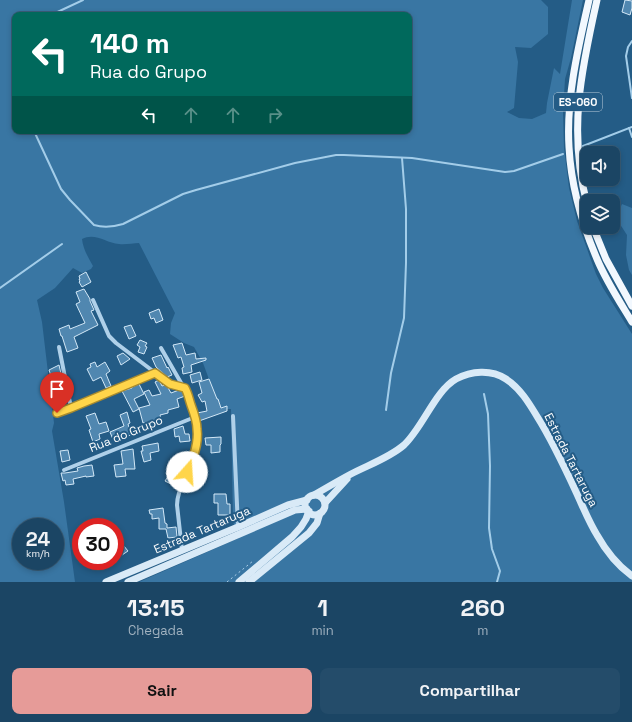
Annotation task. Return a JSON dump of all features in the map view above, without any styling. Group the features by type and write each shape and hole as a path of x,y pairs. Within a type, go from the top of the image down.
{"main road":[{"name":"ES-060","path":"589,0 579,44 569,112 570,158 580,211 597,260 632,322"},
{"name":"ES-060","path":"584,194 578,160 578,106 585,55 597,0"},
{"path":"596,234 606,259 632,306"}],"street":[{"path":"93,300 109,336 112,339 170,384 184,388"},
{"path":"59,347 71,408"},
{"path":"161,348 184,388 188,392 197,429 192,462 177,500 182,550"},
{"path":"57,413 155,373"},
{"name":"Estrada Tartaruga","path":"314,495 393,453 404,445 413,436 443,391 455,379 470,373 497,374 505,378 519,390 535,412 549,435 596,534 618,564 632,576"},
{"name":"Rua do Grupo","path":"64,470 195,416"},
{"path":"233,416 238,527"},
{"name":"Estrada Tartaruga","path":"325,503 351,474"},
{"path":"239,582 292,537 306,519 308,510 306,503 307,500 314,495 320,496 325,503 324,509 320,513 317,523 309,533 249,582"},
{"name":"Estrada Tartaruga","path":"106,582 288,505 307,500"},
{"name":"Estrada Tartaruga","path":"128,582 295,510 308,510"},
{"path":"308,510 314,514 320,513"}],"shaded area":[{"path":"0,0 541,0 548,7 548,34 531,48 515,47 518,62 514,108 507,112 519,118 532,119 546,113 554,68 560,74 572,0 583,0 565,79 563,112 564,148 569,188 580,234 582,234 596,274 603,288 632,334 632,582 139,582 239,538 233,522 231,409 220,409 203,363 194,347 184,343 170,334 171,323 175,313 139,243 119,244 96,237 87,237 82,239 85,250 93,266 91,269 82,273 73,268 55,288 37,300 42,322 54,423 52,431 64,502 72,570 73,570 75,582 0,582"},
{"path":"622,204 632,208 632,275 629,270 626,255 627,235 620,224 620,209"}],"building":[{"path":"625,0 632,1 630,15 622,12"},
{"path":"86,272 91,282 82,287 79,282 79,276"},
{"path":"84,289 90,299 94,310 91,311 98,325 74,337 78,348 67,352 59,329 69,325 70,329 85,323 76,304 80,302 76,292"},
{"path":"159,309 163,320 156,323 154,318 151,319 149,313"},
{"path":"131,325 136,336 129,339 124,327"},
{"path":"140,340 147,343 144,354 138,352 140,347 137,345"},
{"path":"182,343 186,355 195,353 196,359 206,358 206,360 191,365 192,372 183,374 182,368 184,367 181,357 178,358 173,345"},
{"path":"123,353 130,359 121,365 117,356"},
{"path":"161,355 172,375 167,377 156,367 152,358"},
{"path":"95,362 97,367 105,362 110,371 106,374 111,386 106,388 101,377 93,381 87,369 91,367 90,364"},
{"path":"59,365 62,378 53,382 49,370"},
{"path":"200,372 202,380 192,383 190,375"},
{"path":"209,379 221,408 227,406 227,411 199,421 197,413 207,411 205,401 202,402 198,395 202,393 199,382"},
{"path":"159,380 162,386 167,386 171,393 179,390 183,391 185,396 177,399 179,407 168,410 168,413 160,415 161,419 143,423 139,408 150,405 144,392 149,390 152,396 161,394 155,382"},
{"path":"139,384 144,394 134,399 139,409 133,412 122,391"},
{"path":"127,412 131,435 114,442 110,432 124,426 120,415"},
{"path":"95,413 99,424 106,422 109,431 99,434 100,439 93,442 89,430 91,429 86,416"},
{"path":"183,426 185,434 189,434 190,441 180,442 179,436 175,437 174,429"},
{"path":"221,437 220,452 211,453 211,445 206,445 205,438"},
{"path":"158,443 159,451 150,453 151,460 144,462 141,451 143,451 142,446"},
{"path":"133,449 135,469 125,469 126,476 116,477 114,465 123,464 121,451"},
{"path":"68,450 70,460 62,462 60,451"},
{"path":"92,465 94,476 73,479 74,484 66,485 65,480 63,481 61,473 78,471 77,468"},
{"path":"172,465 181,470 171,484 165,481 169,475 166,474"},
{"path":"214,494 226,494 227,504 230,504 230,515 218,515 218,503 214,503"},
{"path":"163,508 167,528 176,527 177,537 168,538 166,529 159,529 159,518 152,519 152,514 150,514 149,510"},
{"path":"124,546 128,551 124,554"}],"waterway":[{"path":"57,12 83,0"},
{"path":"632,41 628,47 626,56 632,98"},
{"path":"583,146 632,127"},
{"path":"629,128 632,137"},
{"path":"35,134 61,189 94,225 105,227 123,224 183,194 295,163 336,155 412,158 505,172 514,171 563,154"},
{"path":"386,410 391,373 404,318 406,209 402,158"},
{"path":"0,288 62,244"},
{"path":"484,394 488,414 490,466 489,528 492,549 500,571 497,582"}],"route":[{"path":"57,413 155,373 170,384 185,388 188,392 198,432 192,462 187,472"}]}
